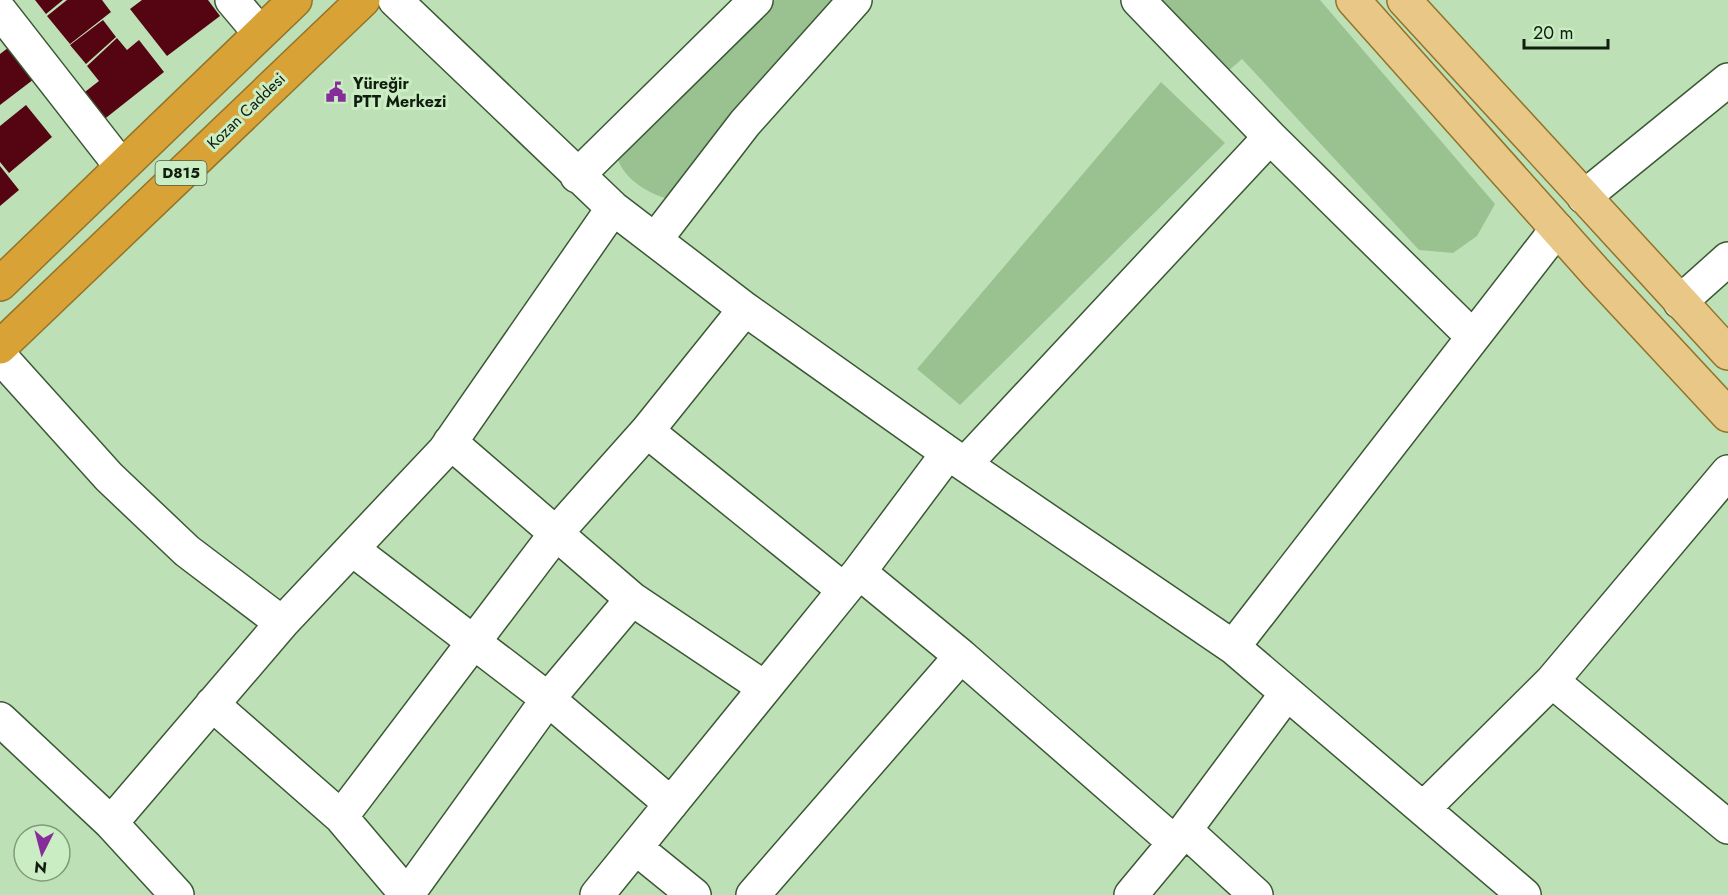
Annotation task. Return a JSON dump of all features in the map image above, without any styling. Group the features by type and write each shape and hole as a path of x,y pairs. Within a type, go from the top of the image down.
{"highway":[{"name":"D815","path":"0,284 259,32 295,0"},
{"name":"Kozan Caddesi","path":"0,347 363,0"}],"main road":[{"path":"1353,0 1557,229 1728,415"},
{"path":"1404,0 1728,353"}],"street":[{"path":"232,0 259,32"},
{"path":"395,0 613,208 745,309 957,459 1233,646 1524,895"},
{"path":"577,176 756,0"},
{"path":"655,240 745,123 855,0"},
{"path":"1138,0 1270,137 1473,337"},
{"path":"0,11 121,166"},
{"path":"1584,197 1728,80"},
{"path":"597,895 851,581 957,459 1270,137"},
{"path":"111,823 282,623 450,442 613,208"},
{"path":"1233,646 1557,229"},
{"path":"1680,302 1728,259"},
{"path":"341,817 557,532 647,431 745,309"},
{"path":"0,356 109,477 187,552 282,623"},
{"path":"647,431 851,581 961,656 1179,836 1256,895"},
{"path":"450,442 632,599 765,688"},
{"path":"1424,808 1552,681 1728,472"},
{"path":"352,549 548,699 671,804"},
{"path":"212,704 341,817 407,895 548,699 632,599"},
{"path":"753,895 961,656"},
{"path":"1552,681 1728,827"},
{"path":"1131,895 1179,836 1287,693"},
{"path":"2,724 111,823 177,895"},
{"path":"636,848 693,895"}],"green space":[{"path":"775,0 843,0 669,199 643,188 621,167 617,150"},
{"path":"1161,0 1320,0 1495,204 1477,236 1453,253 1419,250 1242,59 1227,72"},
{"path":"1161,82 1225,143 960,405 917,369"}],"building":[{"path":"35,0 63,0 46,14"},
{"path":"67,0 102,0 111,12 70,44 47,16"},
{"path":"142,0 208,0 220,16 167,56 130,9"},
{"path":"103,20 116,37 86,64 70,45"},
{"path":"117,38 127,50 139,40 164,72 102,121 81,95 99,81 87,66"},
{"path":"13,44 38,76 0,105 0,54"},
{"path":"26,105 52,137 9,173 0,162 0,126"},
{"path":"0,166 19,190 0,206"}],"place":[{"name":"Yüreğir PTT Merkezi","path":"336,92"}]}
